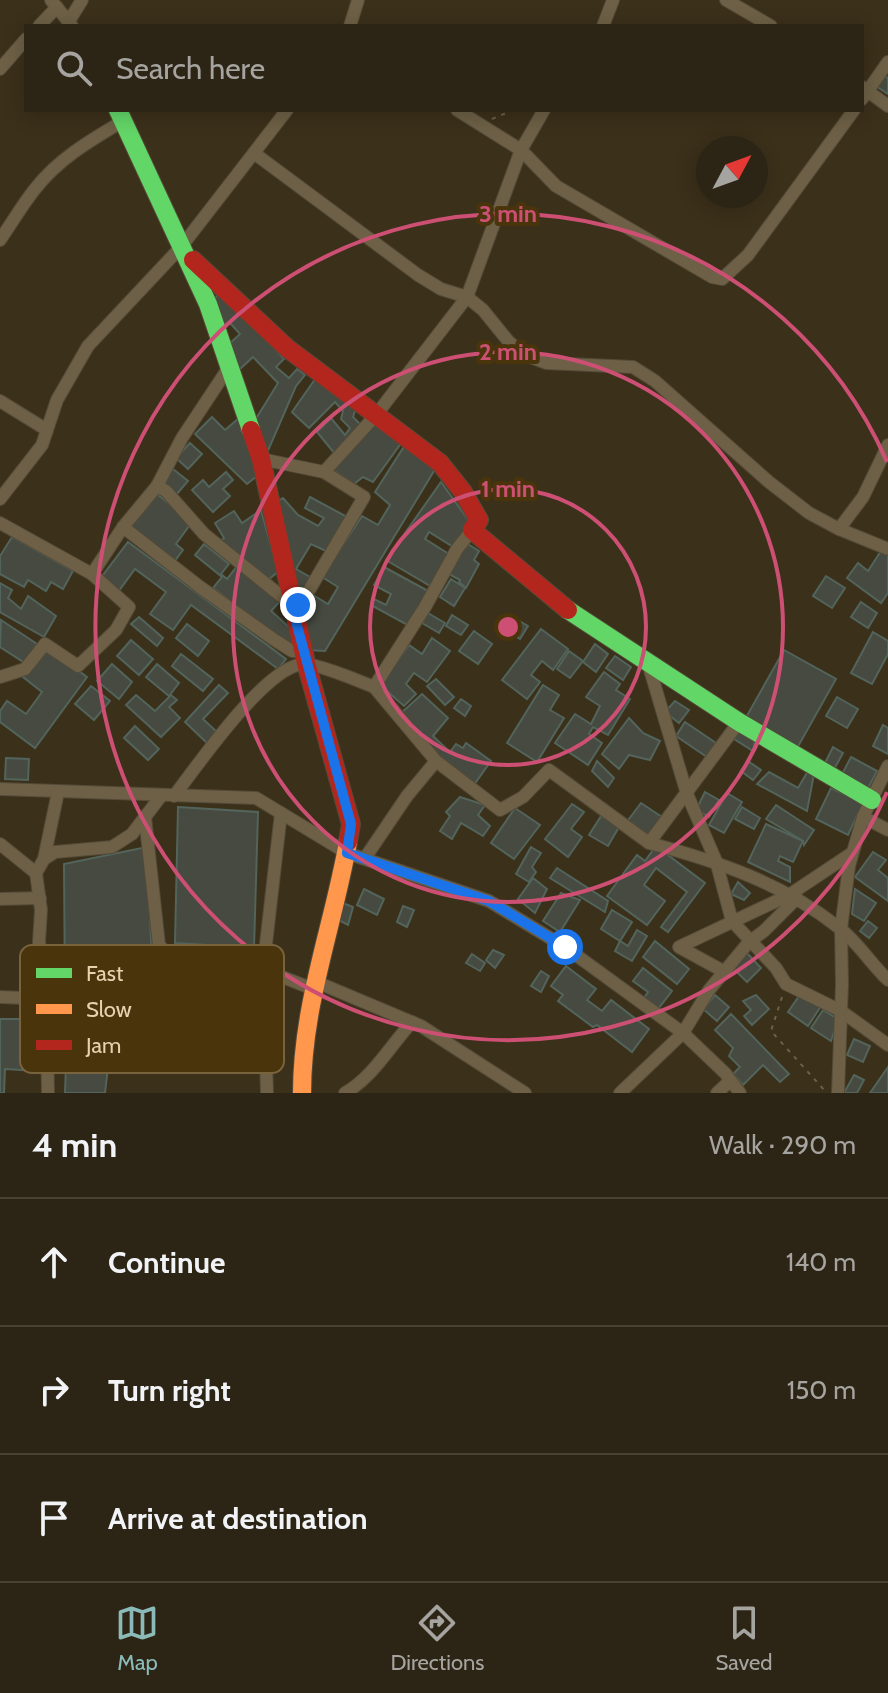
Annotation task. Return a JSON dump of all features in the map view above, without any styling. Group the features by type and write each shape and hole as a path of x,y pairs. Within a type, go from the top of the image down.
{"street":[{"path":"40,24 54,4 71,24 82,0"},
{"path":"352,24 358,0"},
{"path":"604,24 613,0"},
{"path":"726,0 768,24"},
{"path":"0,69 24,41"},
{"path":"888,62 864,93 888,106"},
{"path":"0,499 42,445 57,400 88,346 181,247 285,112"},
{"path":"460,112 521,150 556,186 712,277 722,279 748,255 853,112"},
{"path":"324,472 376,415 467,297 521,150 543,112"},
{"path":"0,240 36,188 58,165 121,116 208,304 261,459 304,657 351,824 356,855"},
{"path":"254,153 409,268 441,289 467,297 525,355 546,363 633,367 655,381 769,482 809,513 888,549"},
{"path":"181,247 287,348 440,463 463,492 479,520 457,549 425,607 374,687"},
{"path":"92,574 123,527 157,486 182,438 229,367"},
{"path":"0,401 47,430"},
{"path":"839,529 863,497 888,445"},
{"path":"261,459 324,472 364,497 304,599 292,606"},
{"path":"157,486 166,491 204,534 292,606"},
{"path":"0,523 92,574 129,607 116,630 78,666 45,644 25,669 0,677"},
{"path":"123,527 273,639 304,657 374,687 436,761 500,810 523,797 549,770 649,843 716,861 793,897 841,929 888,980"},
{"path":"472,530 577,617 867,808 888,830"},
{"path":"44,859 55,852 112,847 132,834 244,707 275,677 304,657"},
{"path":"648,663 687,794 716,861 732,921 776,968 786,984 841,1011 888,1045"},
{"path":"649,843 739,722"},
{"path":"302,1093 302,1052 313,985 356,855 436,761"},
{"path":"838,1093 841,929 852,853 867,808 888,766"},
{"path":"0,789 256,798 356,855 489,901 565,947 683,1033 740,1093"},
{"path":"40,945 40,898 36,873 44,859 58,792"},
{"path":"266,945 281,813"},
{"path":"145,817 159,945"},
{"path":"0,844 36,873"},
{"path":"620,1093 683,1033 723,971 749,942 764,931 793,897 852,853"},
{"path":"723,971 679,947 732,921 793,897"},
{"path":"0,899 40,898"},
{"path":"284,976 412,1022 525,1093"},
{"path":"0,997 20,998"},
{"path":"345,1093 374,1070 384,1053 412,1022"},
{"path":"48,1073 48,1093"},
{"path":"266,1073 267,1093"},
{"path":"717,1093 730,1081"}],"path":[{"path":"480,125 509,112"},
{"path":"786,984 771,1031 826,1093"}],"building":[{"path":"885,76 888,78 888,94 876,86"},
{"path":"219,294 249,320 284,359 276,367 289,378 297,369 305,375 296,386 267,453 254,422 278,383 253,357 239,370 228,345 240,334 230,323 224,328 211,301"},
{"path":"318,375 356,408 353,417 363,427 335,454 317,432 331,418 345,435 350,428 341,419 343,411 335,402 309,428 292,412"},
{"path":"212,417 225,430 238,419 245,427 241,431 254,452 257,476 247,484 195,434"},
{"path":"372,421 402,442 373,482 363,477 354,484 333,470"},
{"path":"190,443 202,454 188,469 176,458"},
{"path":"405,445 437,466 325,651 307,650 297,614 313,595 328,604 338,587 322,577 362,516 378,525 390,505 375,492"},
{"path":"173,469 188,481 176,495 162,483"},
{"path":"226,472 233,480 223,489 230,496 213,512 192,490 203,480 209,487"},
{"path":"441,482 469,521 455,548 429,532 425,539 449,554 432,587 386,560"},
{"path":"157,494 192,522 176,544 183,550 174,562 130,528"},
{"path":"310,497 349,518 328,552 311,544 296,569 312,578 295,603 273,504 283,498 298,515 318,526 324,518 305,508"},
{"path":"261,510 278,572 269,579 220,541 224,538 215,523 234,511 242,523"},
{"path":"12,537 73,571 63,589 51,582 46,591 28,580 24,587 0,574 0,556"},
{"path":"128,542 286,659 278,669 191,605 173,630 150,614 166,592 135,569 118,592 100,579"},
{"path":"466,543 479,551 474,560 479,564 466,588 449,574"},
{"path":"204,544 229,564 221,574 227,579 238,565 281,600 271,611 298,635 290,647 213,588 222,577 195,555"},
{"path":"881,551 888,556 888,593 881,603 847,578 858,563 868,571"},
{"path":"384,567 430,592 411,627 371,605 374,599 386,605 391,594 374,585"},
{"path":"826,576 845,588 832,608 813,596"},
{"path":"451,579 465,588 454,606 440,597"},
{"path":"0,583 12,590 8,598 21,609 28,596 56,616 44,637 0,612"},
{"path":"861,602 877,613 868,628 851,617"},
{"path":"428,613 445,623 439,633 422,623"},
{"path":"452,615 468,625 461,635 446,626"},
{"path":"509,615 528,626 520,639 501,628"},
{"path":"139,617 163,638 157,646 131,624"},
{"path":"1,620 37,644 25,663 0,647"},
{"path":"187,624 209,641 198,656 176,638"},
{"path":"541,629 568,649 553,670 542,661 531,675 540,682 527,699 502,680"},
{"path":"474,631 492,644 478,664 459,651"},
{"path":"873,632 888,641 888,654 872,684 851,673"},
{"path":"432,638 450,651 427,682 414,673 406,684 416,694 404,706 380,685 409,645 422,654"},
{"path":"131,640 153,659 139,675 117,656"},
{"path":"595,644 608,654 596,672 583,662"},
{"path":"46,647 87,677 35,748 0,722 0,711 7,701 26,714 42,692 23,677"},
{"path":"784,650 836,679 796,750 744,721"},
{"path":"569,651 583,661 570,678 557,669"},
{"path":"181,654 213,679 203,691 172,666"},
{"path":"615,656 631,667 623,680 606,668"},
{"path":"112,664 132,682 119,699 97,681"},
{"path":"157,664 179,683 169,696 146,677"},
{"path":"604,672 620,684 616,690 630,699 608,735 593,727 589,734 602,743 588,765 555,743 575,714 591,724 600,706 586,697"},
{"path":"436,679 454,697 445,705 427,686"},
{"path":"219,685 228,693 203,719 217,732 207,743 185,722"},
{"path":"543,685 559,695 550,710 564,718 537,762 507,743"},
{"path":"91,686 110,701 94,720 75,704"},
{"path":"422,694 448,718 433,736 450,752 456,744 463,748 466,743 491,761 473,786 437,759 400,714"},
{"path":"136,695 155,711 171,695 177,700 169,707 180,718 161,737 126,705"},
{"path":"837,697 858,709 847,728 826,716"},
{"path":"461,699 471,706 465,716 454,708"},
{"path":"675,701 689,710 679,723 665,712"},
{"path":"629,718 643,733 660,741 650,760 629,755 619,769 602,754"},
{"path":"685,722 716,743 707,757 676,736"},
{"path":"883,725 888,728 888,754 873,746"},
{"path":"135,726 159,749 148,760 124,738"},
{"path":"740,730 755,739 753,751 734,739"},
{"path":"833,747 843,753 832,773 823,767"},
{"path":"851,757 877,771 866,792 840,778"},
{"path":"6,758 29,759 28,780 5,779"},
{"path":"597,761 614,778 608,787 592,771"},
{"path":"748,761 761,770 753,780 741,771"},
{"path":"808,771 814,774 807,811 757,784 769,772 798,788"},
{"path":"831,788 863,803 848,835 816,819"},
{"path":"705,792 719,800 709,817 696,810"},
{"path":"727,793 742,802 724,833 709,825"},
{"path":"460,797 485,805 478,815 490,826 483,836 461,823 452,839 440,831 450,816 446,812"},
{"path":"641,803 662,817 648,839 626,823"},
{"path":"572,804 584,812 571,829 582,837 568,857 545,839"},
{"path":"776,805 814,830 804,845 803,841 766,819"},
{"path":"178,807 258,812 254,945 175,943"},
{"path":"742,807 760,818 754,829 735,819"},
{"path":"515,808 540,825 514,859 491,843"},
{"path":"601,816 619,827 608,846 589,835"},
{"path":"766,824 803,841 793,862 780,856 778,861 790,867 790,882 748,862"},
{"path":"656,846 705,883 668,932 661,927 687,892 656,868 644,885 665,901 647,925 607,896 637,855 645,861"},
{"path":"147,847 151,945 65,945 64,864"},
{"path":"531,847 541,853 532,867 536,872 529,882 516,874"},
{"path":"873,852 886,860 878,870 888,878 888,901 855,877"},
{"path":"557,868 608,901 605,912 550,878"},
{"path":"533,878 547,889 535,913 518,899"},
{"path":"738,882 750,893 744,900 731,894"},
{"path":"364,889 384,899 377,915 357,905"},
{"path":"855,889 876,903 864,921 852,914"},
{"path":"561,893 580,900 560,932 543,921"},
{"path":"343,903 353,907 348,925 335,918"},
{"path":"403,906 414,910 407,927 397,922"},
{"path":"612,910 632,922 620,941 601,929"},
{"path":"868,921 877,928 869,938 860,931"},
{"path":"637,930 647,936 632,961 615,951 620,941 628,946"},
{"path":"655,941 689,969 677,984 643,957"},
{"path":"493,950 504,955 495,968 486,960"},
{"path":"746,952 761,968 747,982 731,966"},
{"path":"472,954 485,963 480,971 466,963"},
{"path":"566,966 596,989 587,1000 602,1011 611,1000 649,1029 632,1052 558,1001 563,995 551,986"},
{"path":"643,968 672,991 658,1009 644,998 648,992 633,981"},
{"path":"541,971 549,976 541,992 531,986"},
{"path":"801,993 821,1006 808,1026 788,1012"},
{"path":"715,995 729,1007 717,1021 703,1009"},
{"path":"756,995 769,1009 752,1025 744,1016 751,1010 743,1001"},
{"path":"823,1010 838,1019 831,1041 811,1028"},
{"path":"731,1014 789,1074 780,1082 763,1065 743,1085 733,1074 740,1067 729,1056 733,1048 715,1030"},
{"path":"0,1019 20,1019 20,1070 5,1069 4,1093 0,1093"},
{"path":"854,1039 870,1046 863,1062 847,1055"},
{"path":"888,1067 888,1093 870,1093"},
{"path":"66,1073 107,1073 105,1093 65,1093"},
{"path":"854,1075 864,1080 857,1093 844,1093"}],"traffic: fast":[{"path":"119,112 208,304 251,430"},
{"path":"568,610 739,722 872,800"}],"traffic: slow":[{"path":"302,1093 307,1029 348,842"}],"traffic: jam":[{"path":"193,260 287,348 440,463 463,492 479,520 472,530 568,610"},
{"path":"251,430 261,459 306,663 351,824 348,842"}],"route":[{"path":"298,605 292,607 351,824 347,853 489,901 565,947"}]}
